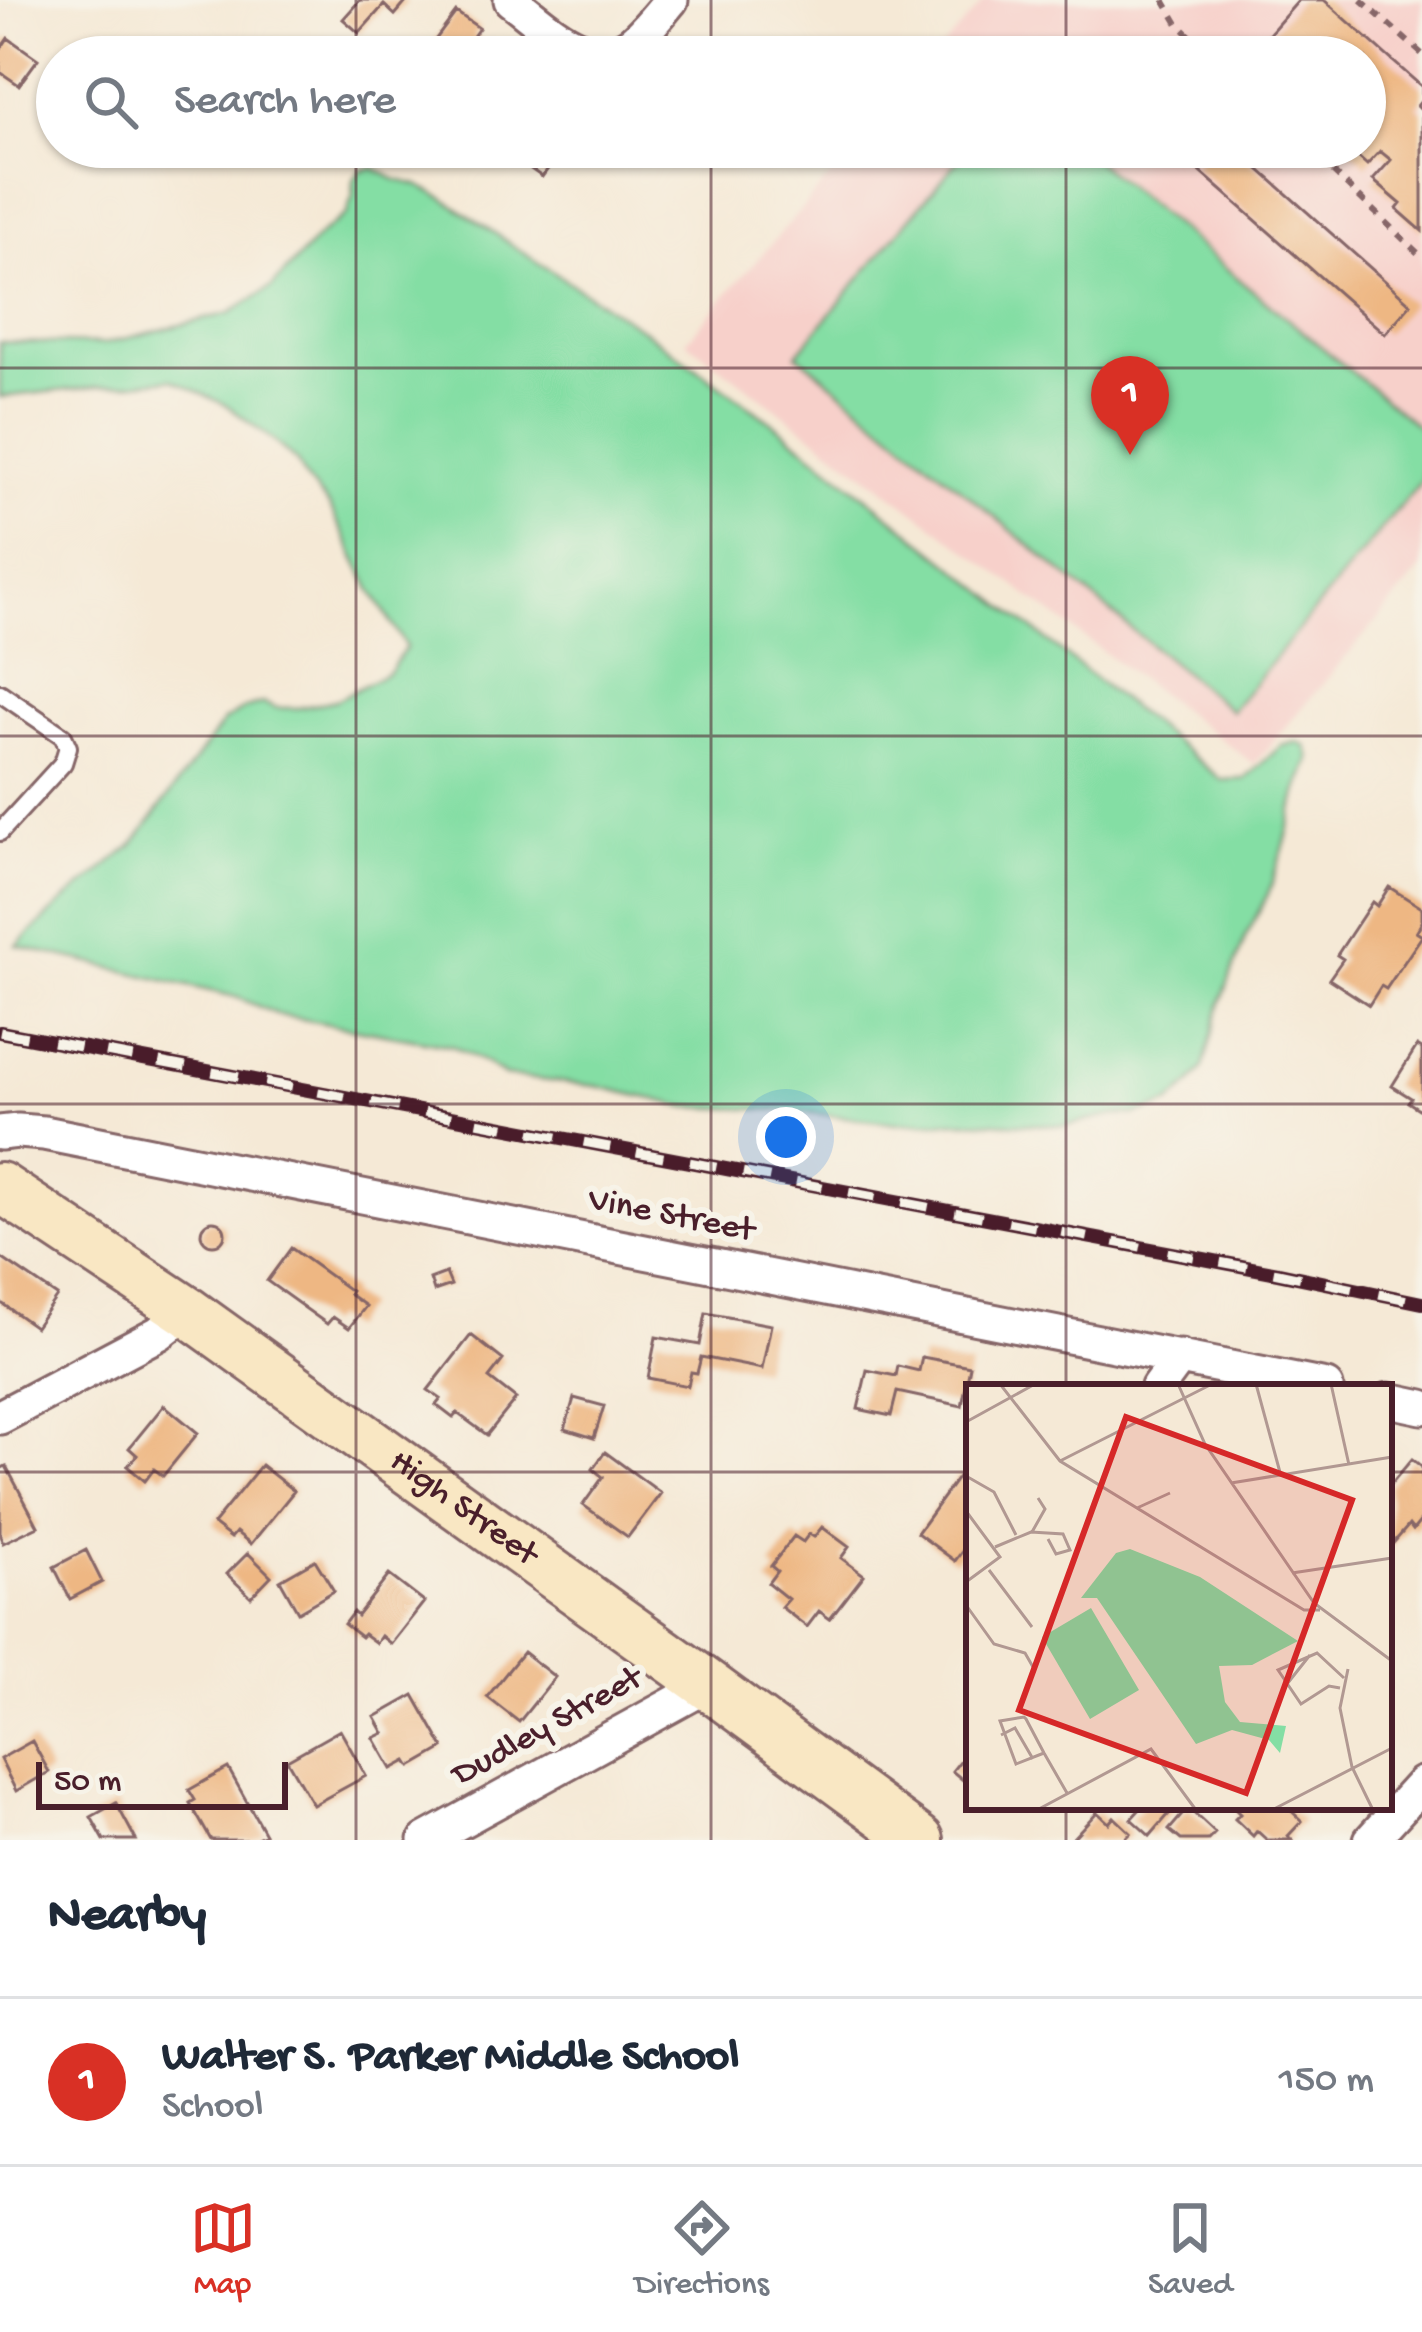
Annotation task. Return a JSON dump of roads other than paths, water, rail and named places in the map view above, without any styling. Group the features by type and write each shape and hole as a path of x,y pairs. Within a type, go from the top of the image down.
{"street":[{"path":"511,0 561,36"},
{"path":"637,36 671,0"},
{"name":"Vine Street","path":"0,1133 44,1133 1311,1384"},
{"name":"High Street","path":"0,1187 187,1312 919,1840"},
{"path":"0,1417 159,1333 187,1312"},
{"path":"1160,1384 1180,1357"},
{"path":"1392,1401 1422,1406"},
{"name":"Dudley Street","path":"439,1837 708,1685"},
{"path":"1371,1840 1422,1784"}],"lane":[{"path":"0,693 63,736 68,752 0,832"}],"railway":[{"path":"0,1032 1422,1303"}],"place":[{"name":"Walter S. Parker Middle School","path":"1130,455"}]}
